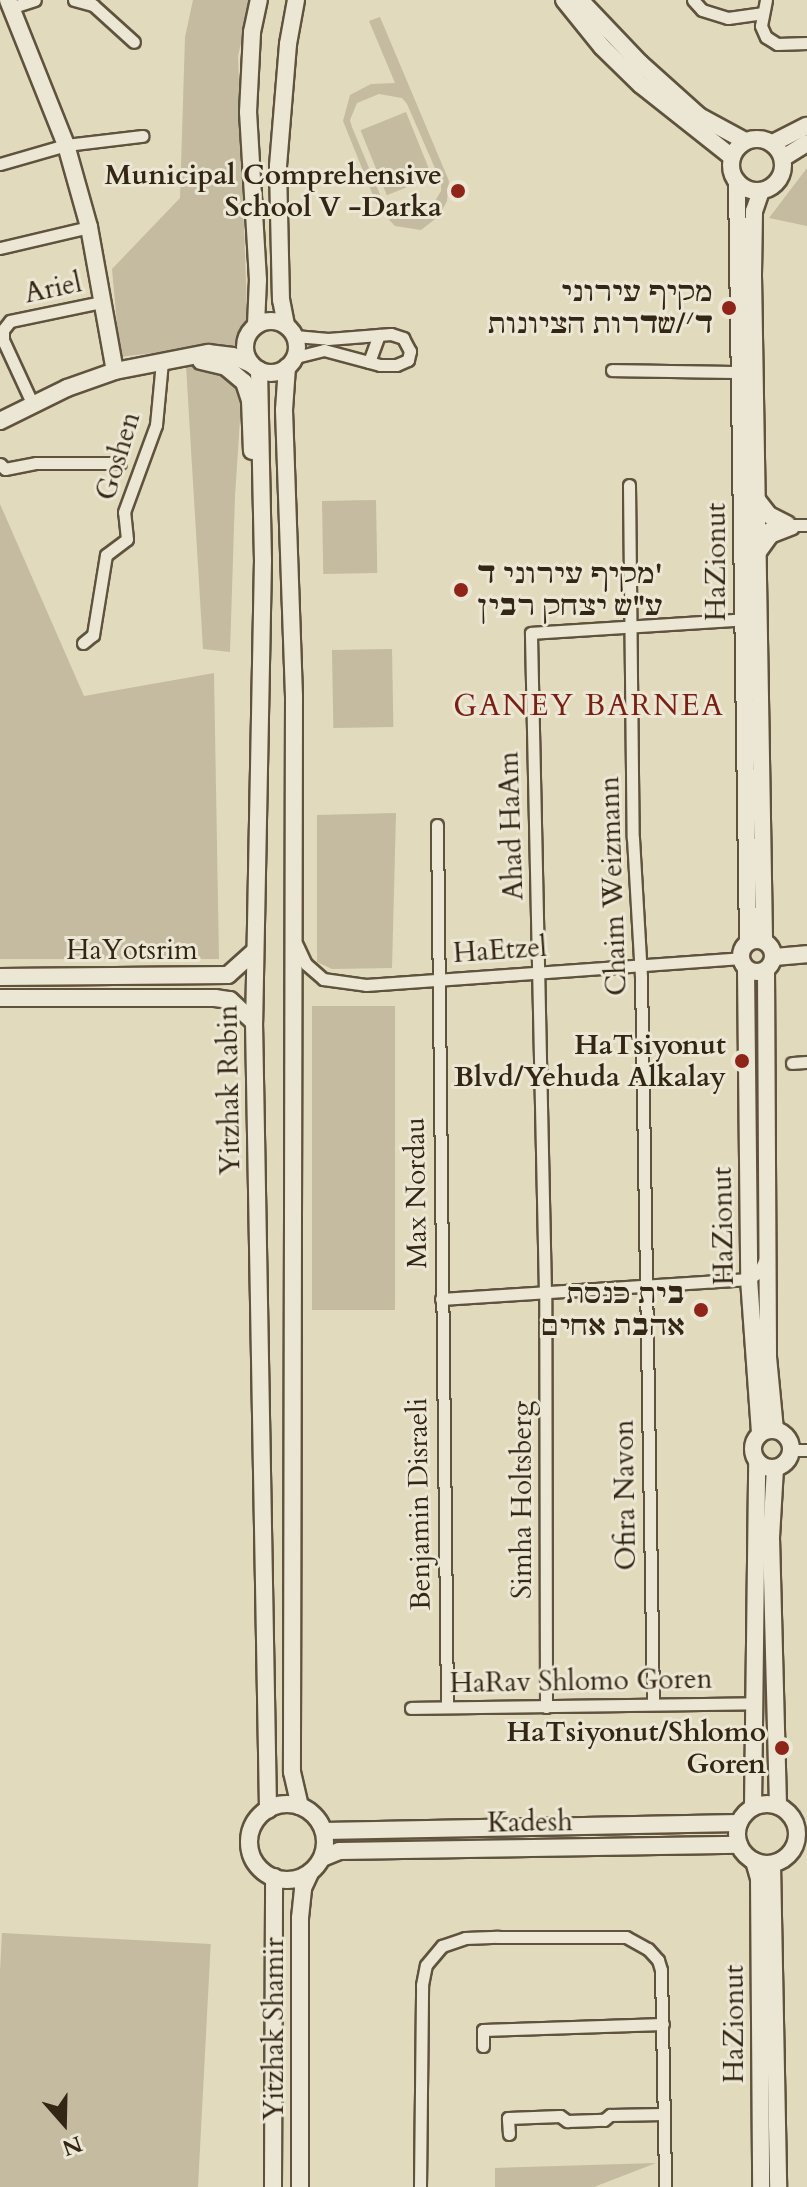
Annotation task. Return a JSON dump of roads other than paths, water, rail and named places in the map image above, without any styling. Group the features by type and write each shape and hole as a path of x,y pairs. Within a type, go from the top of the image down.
{"main road":[{"path":"255,367 245,351 253,328 258,280 248,112 252,32 259,0"},
{"path":"296,0 287,57 278,166 281,300 290,331 291,362 284,410 294,610 292,1772 300,1806"},
{"path":"564,0 605,50 641,85 732,157"},
{"path":"580,0 640,63 699,116 745,141"},
{"path":"6,7 66,145 89,227 115,371"},
{"path":"773,143 807,126"},
{"path":"759,138 773,143 783,158 784,167 777,183 761,191 744,188 737,182 731,166 732,157 745,141 759,138"},
{"path":"783,158 807,143"},
{"name":"HaZionut","path":"737,182 746,372 750,558 749,1279 768,1432"},
{"name":"HaZionut","path":"750,558 758,534 758,500 746,372 754,211 761,191"},
{"path":"208,353 253,328 274,321 290,331"},
{"path":"0,421 115,371 162,361 208,353 233,356 277,373 291,362"},
{"path":"179,358 226,367 244,382 250,400 253,455 262,493"},
{"name":"Yitzhak Rabin","path":"255,367 262,493 254,1022 268,1810"},
{"path":"758,500 769,515 787,524"},
{"path":"770,964 771,948 750,952 756,972 770,964 807,954"},
{"name":"HaYotsrim","path":"0,977 228,975 255,951"},
{"name":"HaZionut","path":"768,1432 770,964"},
{"name":"HaYotsrim","path":"0,998 230,1000 254,1022"},
{"path":"753,1807 778,1806 788,1812 802,1825 801,1846 772,1864 754,1861 739,1845 739,1823 753,1807 757,1462 752,1446 768,1432 785,1435 799,1450 775,1468 757,1462"},
{"path":"775,1468 771,1538 778,1806"},
{"path":"287,1804 300,1806 319,1820 324,1831 322,1858 310,1873 298,1878 274,1877 259,1869 250,1851 251,1828 268,1810 287,1804"},
{"name":"Kadesh","path":"324,1831 739,1823"},
{"name":"Kadesh","path":"322,1858 339,1851 739,1845"},
{"name":"HaZionut","path":"754,1861 759,1878 761,2187"},
{"name":"HaZionut","path":"772,1864 778,2187"},
{"name":"Yitzhak Shamir","path":"300,2187 300,1918 303,1888 310,1873"},
{"name":"Yitzhak Shamir","path":"273,2187 274,1877"}],"street":[{"path":"6,7 35,0"},
{"path":"74,0 93,5 134,42"},
{"path":"693,0 702,10 728,18 762,13"},
{"path":"766,0 761,26 777,44 807,43"},
{"path":"1,162 66,145 142,136"},
{"name":"Ariel","path":"0,248 89,227"},
{"name":"Ariel","path":"33,405 3,340 3,330 10,321 102,302"},
{"path":"290,331 328,339 379,335 403,338 410,356 396,365 369,362 324,350 291,362"},
{"path":"369,362 379,335"},
{"name":"Goshen","path":"83,643 93,635 106,555 127,539 124,512 156,425 162,361"},
{"path":"612,370 746,372"},
{"name":"Goshen","path":"0,464 5,469 36,463 120,463"},
{"name":"Chaim Weizmann","path":"629,485 633,838 641,966 648,1285"},
{"path":"758,534 773,525 806,525"},
{"path":"750,558 772,536 806,525"},
{"name":"Ahad HaAm","path":"545,1293 531,633 750,619"},
{"name":"Max Nordau","path":"437,825 441,1299 749,1279"},
{"name":"HaEtzel","path":"293,930 306,964 323,979 366,985 641,966 750,952"},
{"path":"792,1063 807,1062"},
{"path":"768,1251 759,1272 749,1279 759,1298 768,1357"},
{"name":"Ofira Navon","path":"648,1285 653,1704"},
{"name":"Simha Holtsberg","path":"545,1293 546,1707"},
{"name":"Benjamin Disraeli","path":"441,1299 447,1707"},
{"name":"HaRav Shlomo Goren","path":"411,1708 753,1703"},
{"path":"420,2187 422,1985 426,1965 442,1946 476,1937 635,1940 648,1949 661,1970 665,2187"},
{"path":"483,2046 483,2030 663,2024"},
{"path":"509,2134 508,2118 560,2116 567,2121 604,2120 610,2115 664,2114"}],"place":[{"name":"Municipal Comprehensive School V -Darka","path":"458,191"},
{"name":"מקיף עירוני ד׳/שדרות הציונות","path":"729,308"},
{"name":"מקיף עירוני ד' ע\"ש יצחק רבין","path":"461,590"},
{"name":"HaTsiyonut Blvd/Yehuda Alkalay","path":"742,1061"},
{"name":"בית כנסת אהבת אחים","path":"701,1310"},
{"name":"HaTsiyonut/Shlomo Goren","path":"782,1748"}],"district":[{"name":"GANEY BARNEA","path":"589,706"}]}
